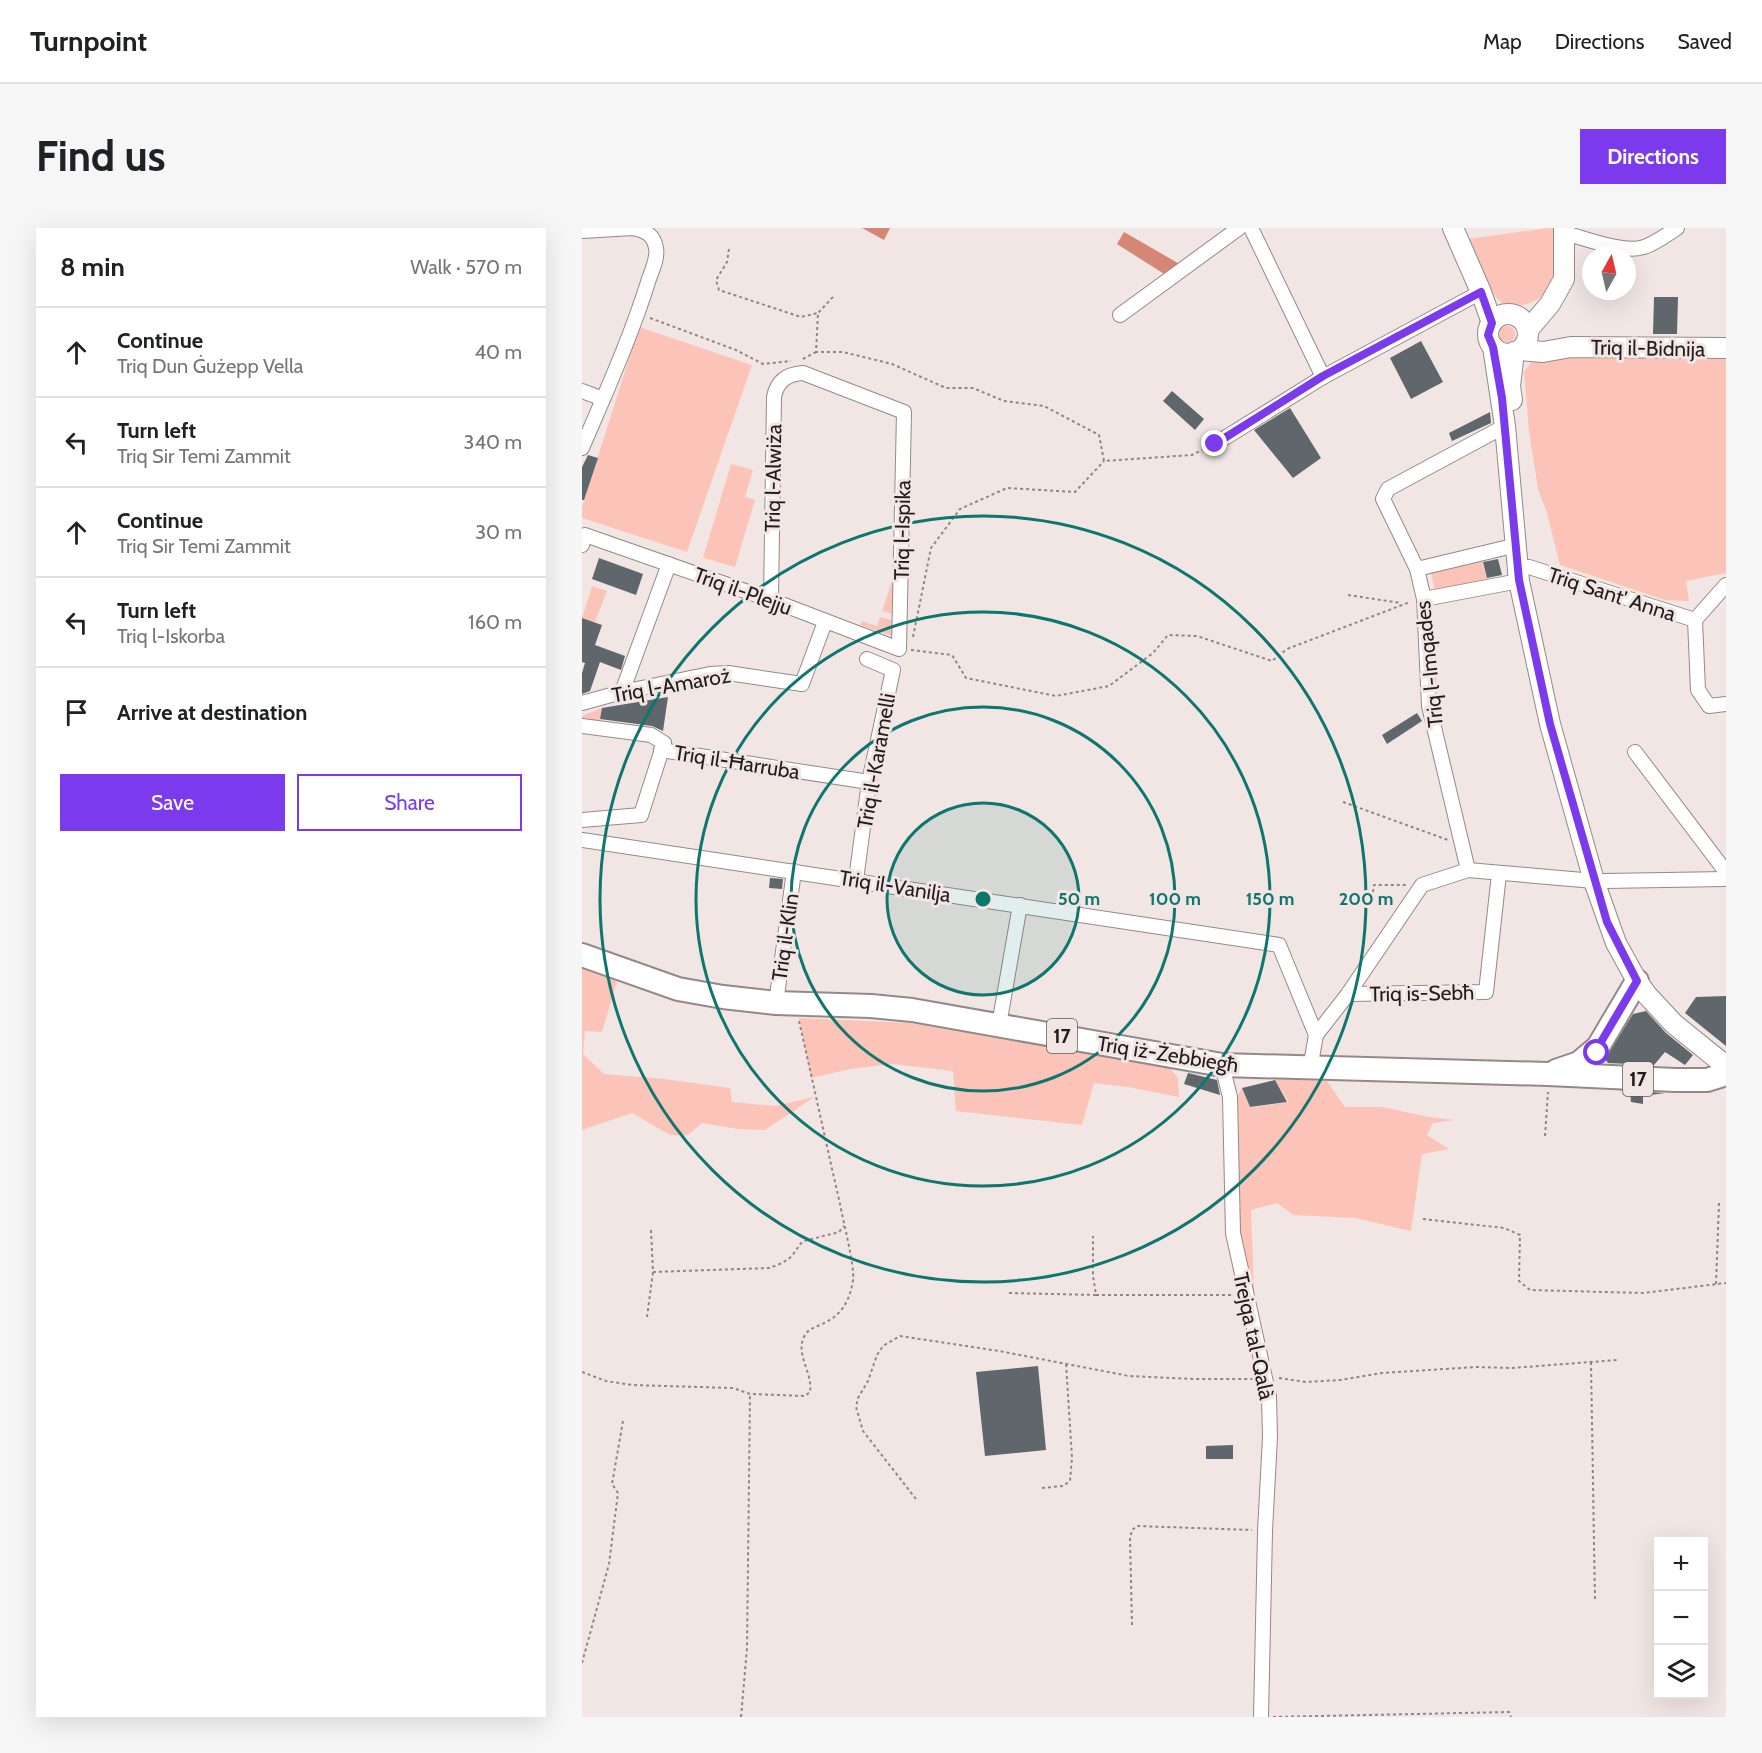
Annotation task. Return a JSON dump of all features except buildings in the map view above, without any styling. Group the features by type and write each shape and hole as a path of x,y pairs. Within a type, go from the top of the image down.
{"main road":[{"path":"1453,228 1481,292 1504,317 1523,320 1523,342 1510,386 1522,572"},
{"path":"1493,347 1502,352 1523,342 1550,304 1564,279 1564,231"},
{"path":"1550,304 1504,317 1488,335 1493,347 1505,426 1517,545 1550,724 1599,881 1607,922 1637,981 1674,1024 1726,1065"},
{"name":"Triq il-Bidnija","path":"1523,342 1571,347 1726,348"},
{"path":"1599,881 1645,977 1663,1003 1698,1036 1726,1056"},
{"name":"Triq iż-Żebbiegħ","path":"582,955 678,989 723,997 912,1010 1222,1065 1707,1080 1726,1072"},
{"name":"17","path":"1548,1074 1579,1063 1598,1047 1637,981"},
{"path":"1598,1047 1597,1063 1603,1072 1611,1077"}],"street":[{"path":"1120,315 1239,228"},
{"path":"1251,228 1323,376"},
{"path":"1564,231 1622,248 1636,249 1655,242 1677,228"},
{"path":"582,231 642,230 653,239 657,255 638,313 582,448"},
{"path":"1215,444 1323,376 1481,292"},
{"name":"Triq l-Alwiża","path":"771,600 774,397 782,380 794,373 803,373 904,412"},
{"path":"582,391 603,399"},
{"name":"Triq l-Ispika","path":"899,649 904,412"},
{"name":"Triq l-Imqades","path":"1468,870 1429,706 1424,599 1417,569 1383,499 1388,489 1505,426"},
{"name":"Triq il-Plejju","path":"584,540 669,564 899,649"},
{"path":"1417,569 1517,545"},
{"path":"622,692 669,564"},
{"name":"Triq Sant' Anna","path":"1424,599 1522,572 1695,620 1726,585"},
{"path":"1695,620 1698,690 1708,706 1726,704"},
{"name":"Triq l-Amaroż","path":"582,703 622,692 710,674 728,673 802,684 825,622"},
{"name":"Triq il-Karamelli","path":"856,880 869,783 893,670 867,659"},
{"name":"Triq il-Ħarruba","path":"582,726 651,735 664,742 661,750 869,783"},
{"path":"582,820 641,815 661,750"},
{"path":"1635,752 1726,872"},
{"name":"Triq il-Vanilja","path":"582,840 1279,945 1316,1035"},
{"path":"1310,1069 1316,1035 1348,994 1422,885 1468,870 1599,881 1726,879"},
{"name":"Triq il-Klin","path":"786,1003 794,871"},
{"name":"Triq is-Sebħ","path":"1348,994 1486,992 1500,874"},
{"path":"999,1025 1020,905"},
{"name":"Trejqa tal-Qalà","path":"1222,1065 1230,1096 1233,1233 1269,1396 1270,1437 1265,1531 1261,1717"}],"path":[{"path":"729,249 727,262 717,280 719,290 801,317 818,314"},
{"path":"816,352 818,314 833,297"},
{"path":"638,313 736,350 763,364 806,359 816,352 843,352 892,364 946,388 973,388 1004,400 1044,406 1099,435 1104,461"},
{"path":"899,649 914,636 931,548 960,509 1007,488 1075,492 1104,461 1192,455 1215,444"},
{"path":"1348,595 1403,603"},
{"path":"899,649 952,655 966,678 1056,696 1109,686 1153,653 1168,635 1197,636 1272,661 1287,649 1403,603 1424,599"},
{"path":"1343,802 1462,844"},
{"path":"1371,904 1374,885 1422,885"},
{"path":"582,1372 632,1385 733,1388 750,1394 804,1396 810,1392 812,1383 801,1346 804,1336 811,1329 836,1317 844,1308 853,1279 844,1226 786,1003"},
{"path":"1545,1136 1548,1074"},
{"path":"1716,1284 1719,1203"},
{"path":"1424,1219 1504,1228 1520,1235 1519,1281 1530,1290 1643,1293 1726,1283"},
{"path":"653,1272 769,1268 790,1258 799,1244 804,1241 839,1232 844,1226"},
{"path":"647,1317 653,1272 651,1230"},
{"path":"1093,1236 1093,1276 1096,1295"},
{"path":"1009,1293 1245,1295"},
{"path":"916,1499 863,1431 856,1407 877,1355 883,1346 900,1336 1066,1363 1129,1376 1193,1379 1284,1378 1306,1382 1340,1380 1382,1373 1476,1366 1512,1368 1617,1360"},
{"path":"1591,1362 1595,1602"},
{"path":"1042,1488 1050,1485 1063,1486 1070,1481 1072,1458 1066,1363"},
{"path":"741,1717 747,1648 750,1394"},
{"path":"582,1663 609,1564 618,1493 612,1484 623,1421"},
{"path":"1132,1625 1130,1538 1132,1530 1137,1527 1265,1531"},
{"path":"1261,1717 1509,1712 1511,1717"}],"shaded area":[{"path":"862,228 890,228 884,240"},
{"path":"1557,228 1558,268 1552,286 1538,299 1529,303 1511,305 1503,303 1488,284 1468,239"},
{"path":"1124,232 1183,266 1169,277 1117,244"},
{"path":"1504,326 1510,326 1515,334 1513,340 1504,342 1499,337 1499,331"},
{"path":"639,327 752,365 687,552 582,518 582,507"},
{"path":"1726,355 1726,573 1686,581 1689,601 1665,600 1560,565 1547,513 1538,489 1529,431 1524,372 1535,357"},
{"path":"731,464 753,470 745,497 755,500 735,567 703,558"},
{"path":"1482,561 1487,579 1435,591 1431,572"},
{"path":"894,575 895,615 882,611"},
{"path":"592,586 607,591 595,622 582,618"},
{"path":"880,617 895,621 895,637 860,625 862,621 877,626"},
{"path":"602,708 600,722 582,720 582,716"},
{"path":"582,967 617,981 602,1032 585,1031 583,1054 604,1074 730,1088 732,1102 775,1106 814,1097 765,1130 738,1129 702,1123 688,1135 670,1135 632,1113 582,1130"},
{"path":"799,1018 910,1023 1169,1067 1178,1078 1179,1097 1094,1083 1082,1125 956,1111 953,1071 892,1064 850,1069 811,1078"},
{"path":"1274,1079 1327,1081 1345,1107 1382,1107 1454,1120 1433,1123 1427,1135 1449,1149 1422,1154 1411,1231 1355,1218 1293,1215 1277,1203 1251,1210 1254,1292 1241,1249 1237,1210 1235,1101 1242,1088 1250,1108 1289,1102"}],"route":[{"path":"1215,444 1323,376 1481,292 1492,323 1488,335 1493,347 1502,398 1519,580 1550,724 1607,922 1637,981 1598,1047 1597,1053"}]}
